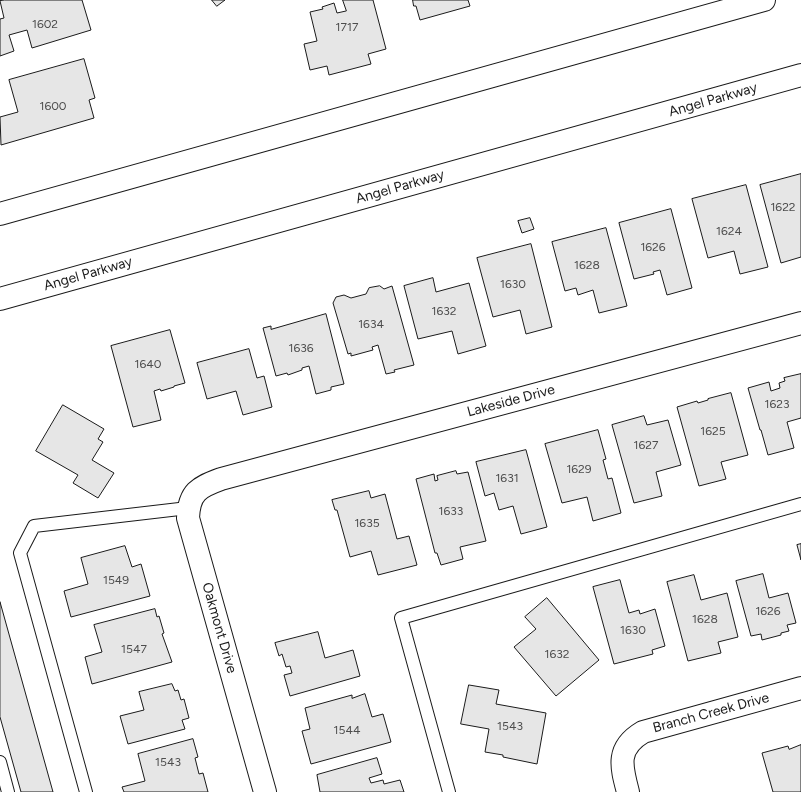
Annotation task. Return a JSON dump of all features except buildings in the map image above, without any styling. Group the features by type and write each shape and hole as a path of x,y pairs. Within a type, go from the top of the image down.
{"main road":[{"path":"0,214 764,0"},
{"name":"Angel Parkway","path":"0,298 801,75"},
{"name":"Lakeside Drive","path":"188,508 192,497 202,486 221,479 801,323"},
{"name":"Oakmont Drive","path":"188,508 188,518 265,792"},
{"name":"Branch Creek Drive","path":"628,792 622,761 626,746 634,737 642,732 801,688"}],"lane":[{"path":"449,792 401,618 801,504"},
{"path":"86,792 20,553 34,526 188,508"},
{"path":"0,762 8,792"}]}
